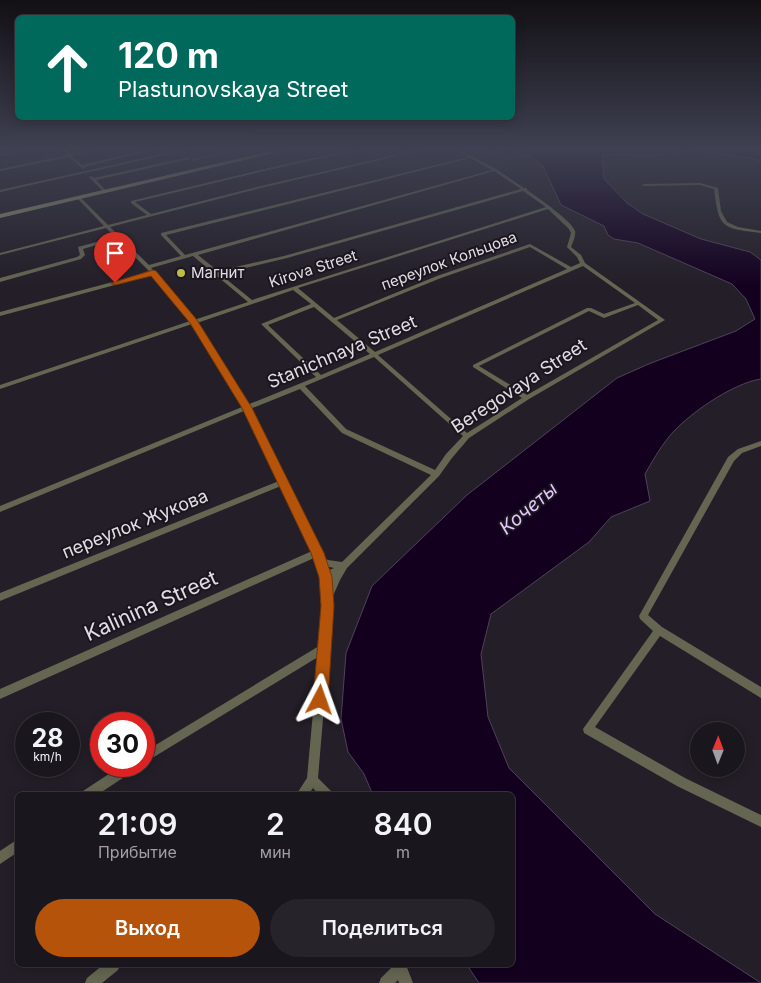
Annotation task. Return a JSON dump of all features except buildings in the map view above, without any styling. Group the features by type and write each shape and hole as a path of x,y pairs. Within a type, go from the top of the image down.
{"street":[{"path":"0,216 93,195"},
{"path":"150,215 132,202 161,195"},
{"path":"0,254 230,195"},
{"path":"184,257 163,234 320,195"},
{"path":"148,267 406,195"},
{"path":"217,273 285,257 505,195"},
{"name":"Beregovaya Street","path":"325,577 344,566 436,474 467,436 527,398 662,320 582,264 579,256 569,247 572,233 571,228 534,195"},
{"path":"717,195 720,218 725,223 738,229 761,232"},
{"path":"79,198 148,267 194,322 247,408 318,556 325,577 327,606"},
{"name":"Kirova Street","path":"0,387 251,302 549,207"},
{"path":"0,280 79,258 83,255 80,248 118,237"},
{"name":"переулок Кольцова","path":"333,320 431,280 530,245 571,269"},
{"path":"194,254 251,302"},
{"name":"Stanichnaya Street","path":"0,509 301,386 582,264"},
{"path":"0,314 153,273"},
{"path":"294,288 374,354 467,436"},
{"path":"527,398 475,366 589,309 604,316 637,304"},
{"path":"314,305 264,324 320,378"},
{"path":"301,386 344,432 436,474"},
{"path":"761,442 740,451 731,459 643,616 659,630 761,694"},
{"name":"переулок Жукова","path":"0,597 283,482"},
{"path":"304,792 312,780 327,606 331,587 344,566 327,563 318,556"},
{"name":"Kalinina Street","path":"0,694 318,556"},
{"path":"659,630 588,729 681,782 761,821"},
{"path":"155,751 324,648"},
{"path":"92,792 114,777"},
{"path":"312,780 323,792"},
{"path":"0,858 15,847"},
{"path":"92,983 111,967"},
{"path":"386,983 400,967 406,983"}],"water":[{"name":"Кочеты","path":"556,195 619,195 643,214 701,239 750,252 761,260 761,379 724,393 698,410 676,429 645,474 650,501 611,517 589,542 491,614 481,654 488,717 509,768 655,914 761,983 479,983 468,967 515,967 515,792 372,792 364,774 348,752 341,719 346,653 372,586 467,495 617,378 736,331 755,319 746,299 732,284 638,243 614,239 608,235 604,226 561,205"}],"place":[{"name":"Магнит","path":"181,273"}],"route":[{"path":"115,283 153,273 194,322 247,408 318,553 325,577 327,606 320,700"}]}
